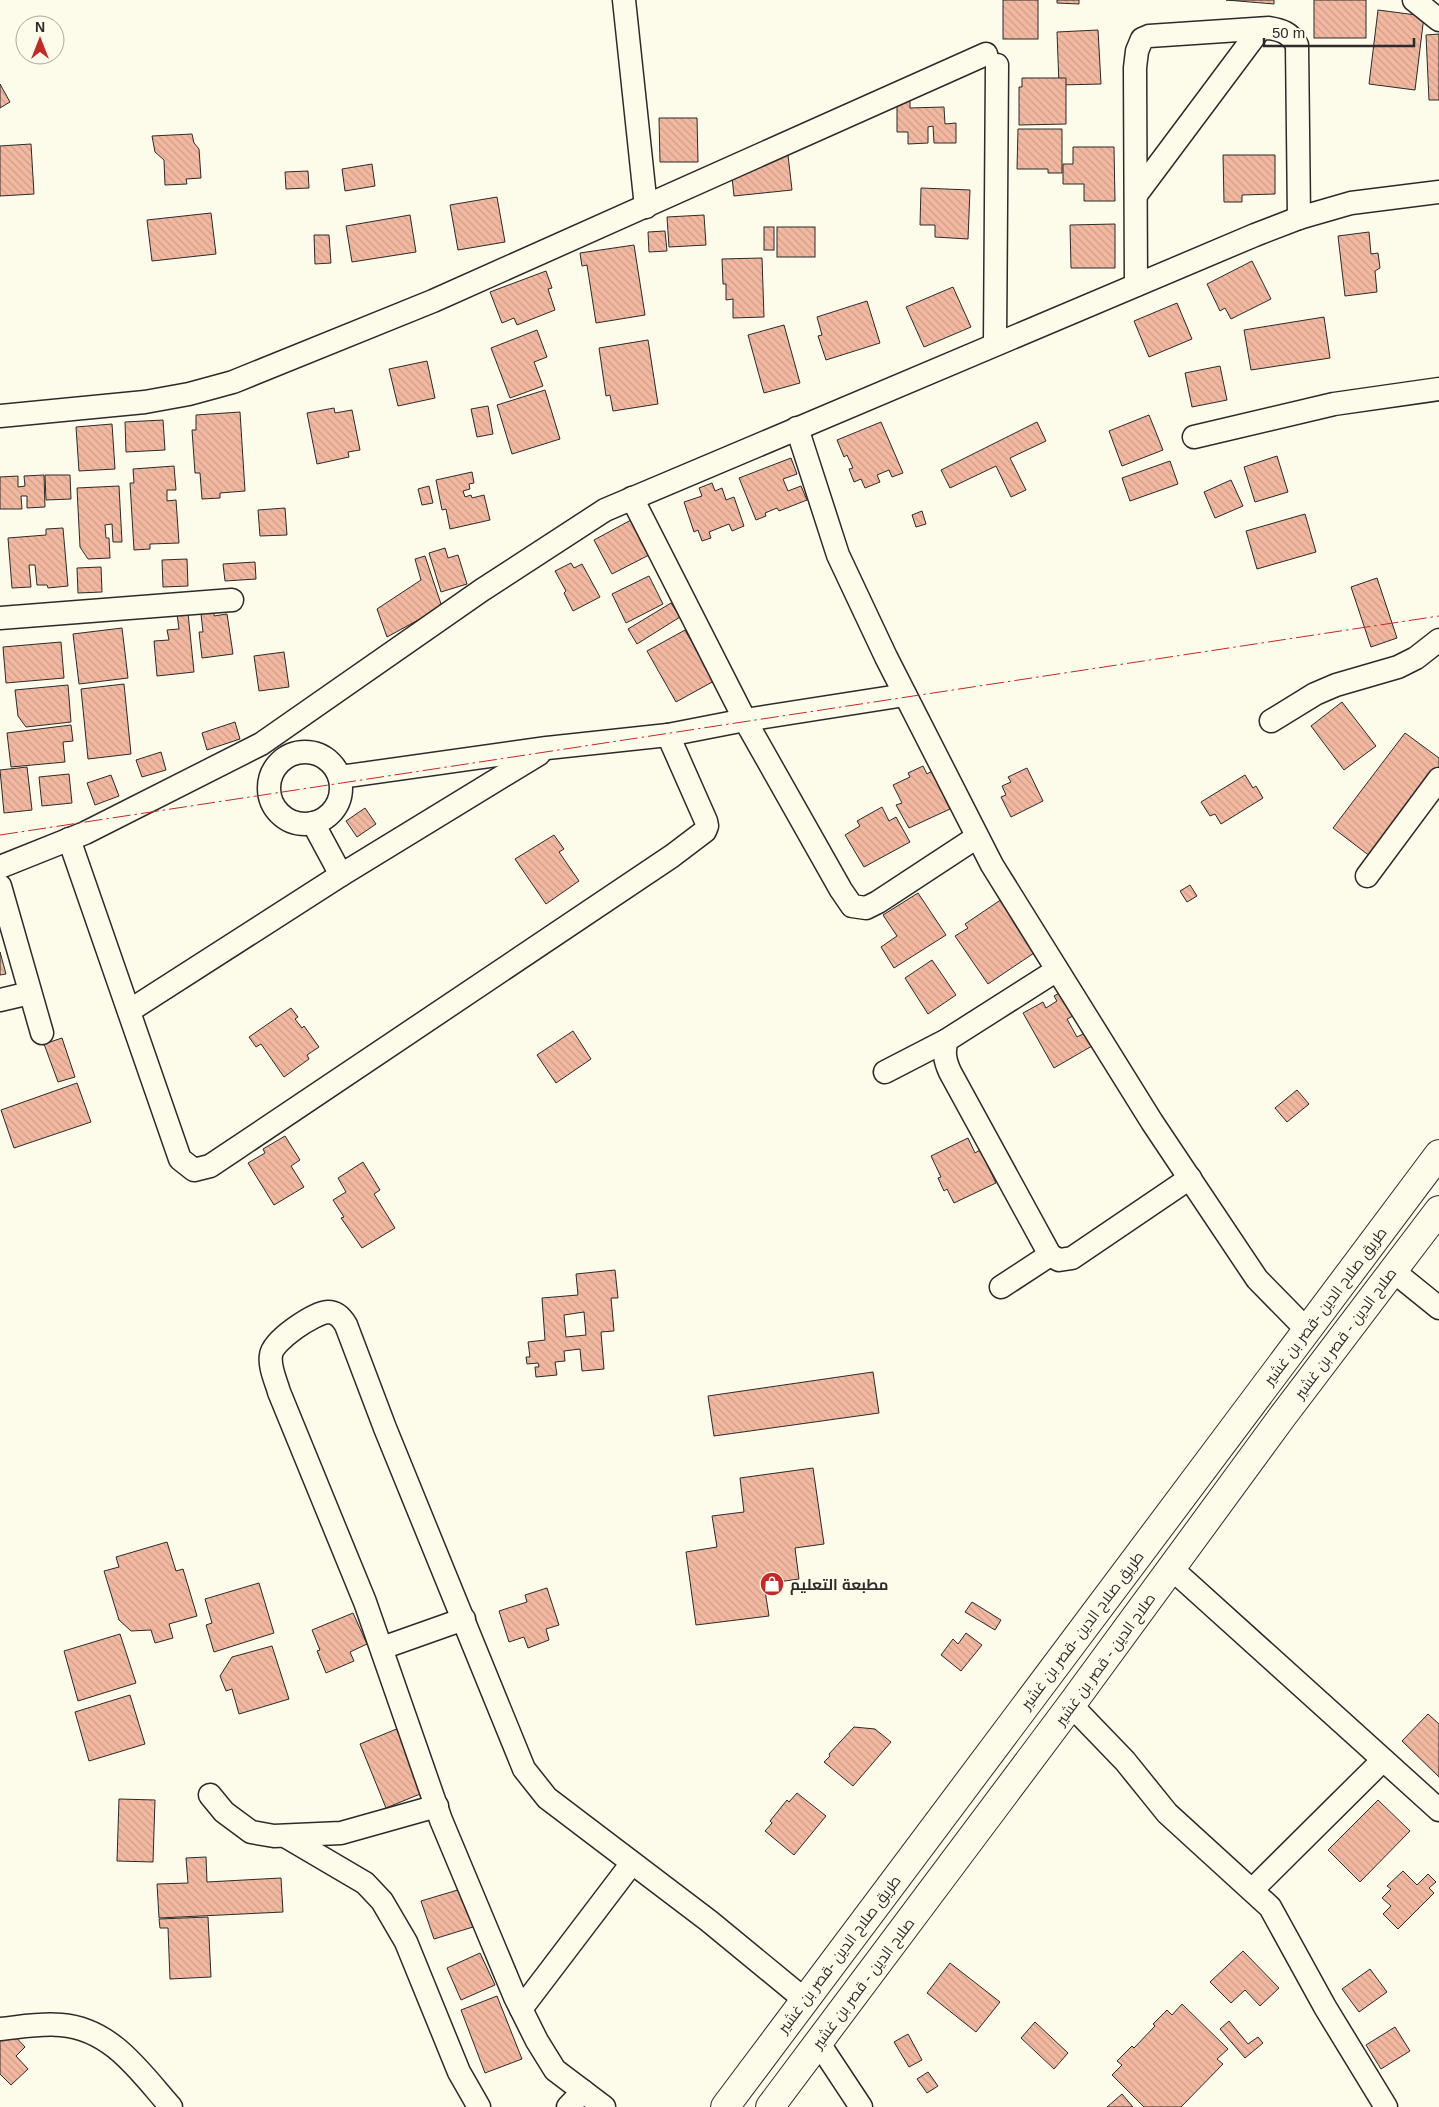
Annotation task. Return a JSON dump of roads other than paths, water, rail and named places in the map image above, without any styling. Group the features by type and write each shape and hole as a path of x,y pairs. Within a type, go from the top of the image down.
{"highway":[{"name":"طريق صلاح الدين -قصر بن غشير","path":"726,2107 1439,1154"},
{"name":"صلاح الدين - قصر بن غشير","path":"770,2107 1071,1705 1392,1270 1439,1210"}],"street":[{"path":"624,0 646,207"},
{"path":"1414,0 1439,20"},
{"path":"1136,195 1260,28"},
{"path":"1136,285 1135,68 1137,50 1142,39 1149,36 1260,28 1281,30 1291,36 1296,45 1299,218"},
{"path":"0,416 145,402 189,394 233,382 433,301 646,207 992,59 995,344"},
{"path":"0,867 69,839 157,798 261,744 482,590 605,510 995,344 1299,218 1351,203 1439,192"},
{"path":"1194,437 1334,404 1439,389"},
{"path":"797,428 838,554 905,695 992,865 1152,1122 1257,1279 1307,1330"},
{"path":"632,498 745,720 841,890 852,906 866,908 878,902 977,837"},
{"path":"0,618 232,600"},
{"path":"1271,721 1315,694 1336,685 1398,667 1416,658 1439,640"},
{"path":"340,777 547,748 668,735 745,720 905,695"},
{"path":"69,839 180,1159 194,1170 210,1166 672,856 705,831 706,821 668,735"},
{"path":"261,744 277,764"},
{"path":"129,1010 341,875 547,748"},
{"path":"313,752 330,761 340,777 342,792 337,806 327,817 313,823 302,824 291,821 281,815 274,807 270,796 271,774 277,764 293,753 313,752"},
{"path":"1367,876 1439,780"},
{"path":"313,823 341,875"},
{"path":"0,886 42,1033"},
{"path":"885,1072 946,1040 1057,970"},
{"path":"0,1000 30,992"},
{"path":"946,1040 944,1048 950,1072 1050,1255 1059,1260 1072,1258 1190,1178"},
{"path":"1001,1287 1050,1255"},
{"path":"1392,1270 1439,1308"},
{"path":"604,2107 555,2070 536,2041 521,2010 437,1806 365,1602 272,1371 271,1354 280,1339 320,1314 333,1313 342,1317 346,1325 385,1428 524,1769 547,1798 709,1921 805,2000"},
{"path":"1171,1568 1439,1810"},
{"path":"382,1648 464,1619"},
{"path":"1071,1705 1125,1761 1167,1813 1270,1906 1325,2008 1386,2107"},
{"path":"1252,1890 1384,1760"},
{"path":"210,1795 224,1812 251,1832 274,1836 341,1833 437,1806"},
{"path":"285,1836 365,1883 382,1900 406,1942 459,2072 479,2107"},
{"path":"521,2010 632,1862"},
{"path":"0,2028 59,2024 100,2035 120,2050 171,2107"},
{"path":"818,2042 861,2107"},
{"path":"568,2107 583,2091"}],"place":[{"name":"مطبعة التعليم","path":"772,1584"}]}
